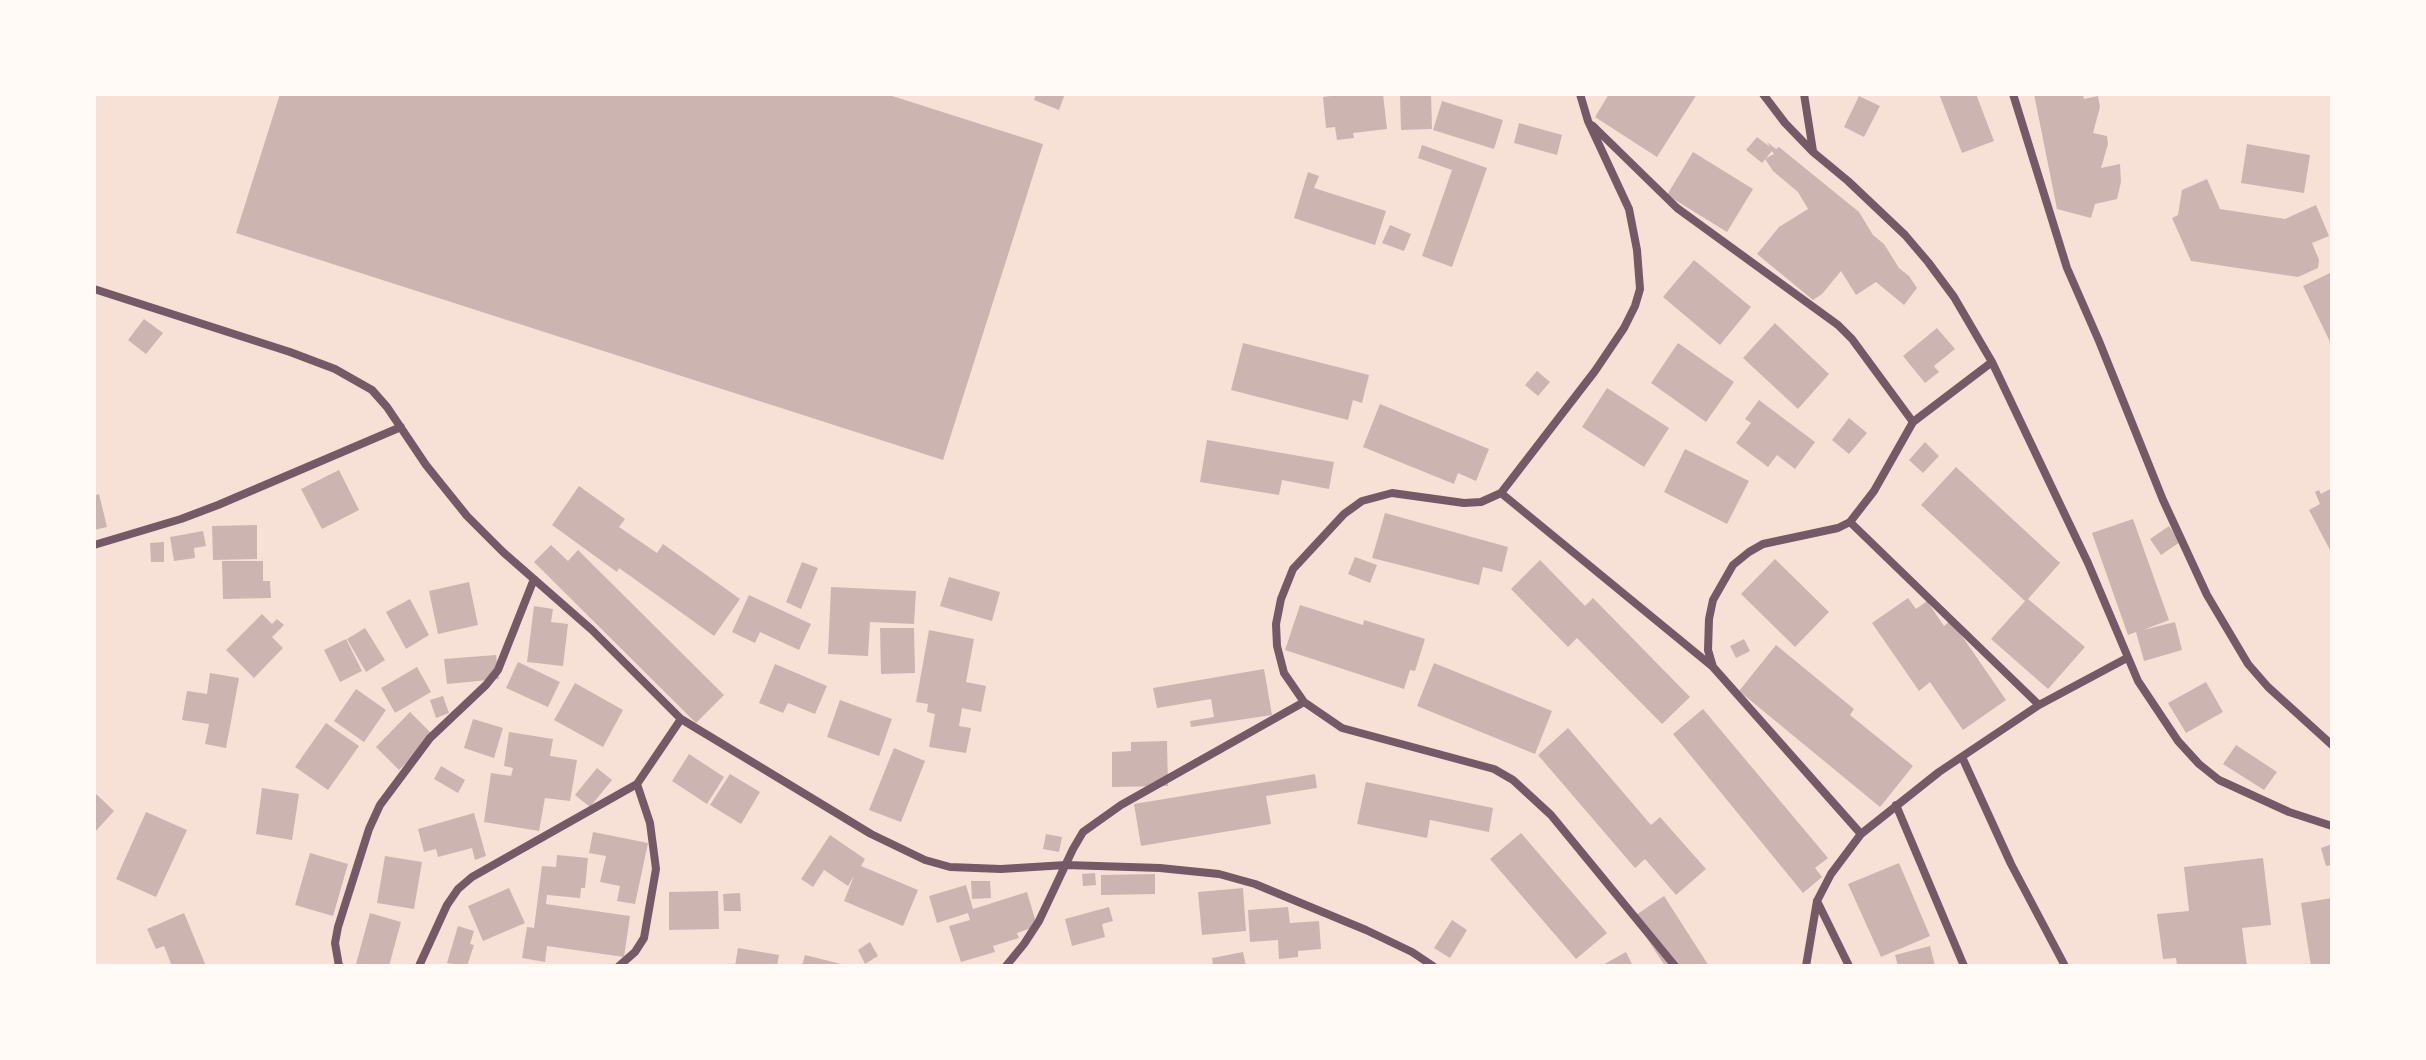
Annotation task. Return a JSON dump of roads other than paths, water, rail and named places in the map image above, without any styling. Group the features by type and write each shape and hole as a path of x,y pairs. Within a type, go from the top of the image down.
{"street":[{"path":"1580,94 1588,121 1629,209 1640,289 1624,328 1595,371 1501,493 1481,502 1464,503 1392,493 1362,501 1344,514 1293,569 1281,599 1276,624 1277,646 1284,673 1304,702 1342,728 1494,769 1513,780 1560,825 1675,966"},
{"path":"1763,94 1813,152 1869,200 1928,262 1954,297 1992,362 2088,563 2138,681 2166,723 2199,764 2219,780 2251,796 2332,826"},
{"path":"1804,94 1813,152"},
{"path":"2013,94 2067,268 2163,500 2218,619 2248,664 2268,687 2332,745"},
{"path":"1588,121 1677,208 1838,325 1852,339 1913,422"},
{"path":"94,289 335,369 372,390 467,516 592,630 681,719 871,834 925,860 975,870 1066,865 1160,868 1219,874 1255,884 1366,930 1433,966"},
{"path":"1713,667 1708,650 1709,619 1713,600 1733,565 1763,544 1838,528 1850,522 1874,491 1913,422 1992,362"},
{"path":"94,545 218,505 401,427"},
{"path":"1501,493 1713,667 1861,834"},
{"path":"1850,522 2039,705"},
{"path":"339,966 335,943 338,927 369,829 380,805 423,746 498,670 534,579"},
{"path":"1806,966 1817,901 1831,874 1861,834 1962,757 2039,705 2127,658"},
{"path":"1006,966 1039,921 1083,832 1096,821 1304,702"},
{"path":"419,966 447,905 458,889 472,877 637,784 681,719"},
{"path":"1962,757 2011,864 2065,966"},
{"path":"619,966 635,952 644,938 656,869 650,823 637,784"},
{"path":"1896,805 1964,966"},
{"path":"1817,901 1849,966"}]}
